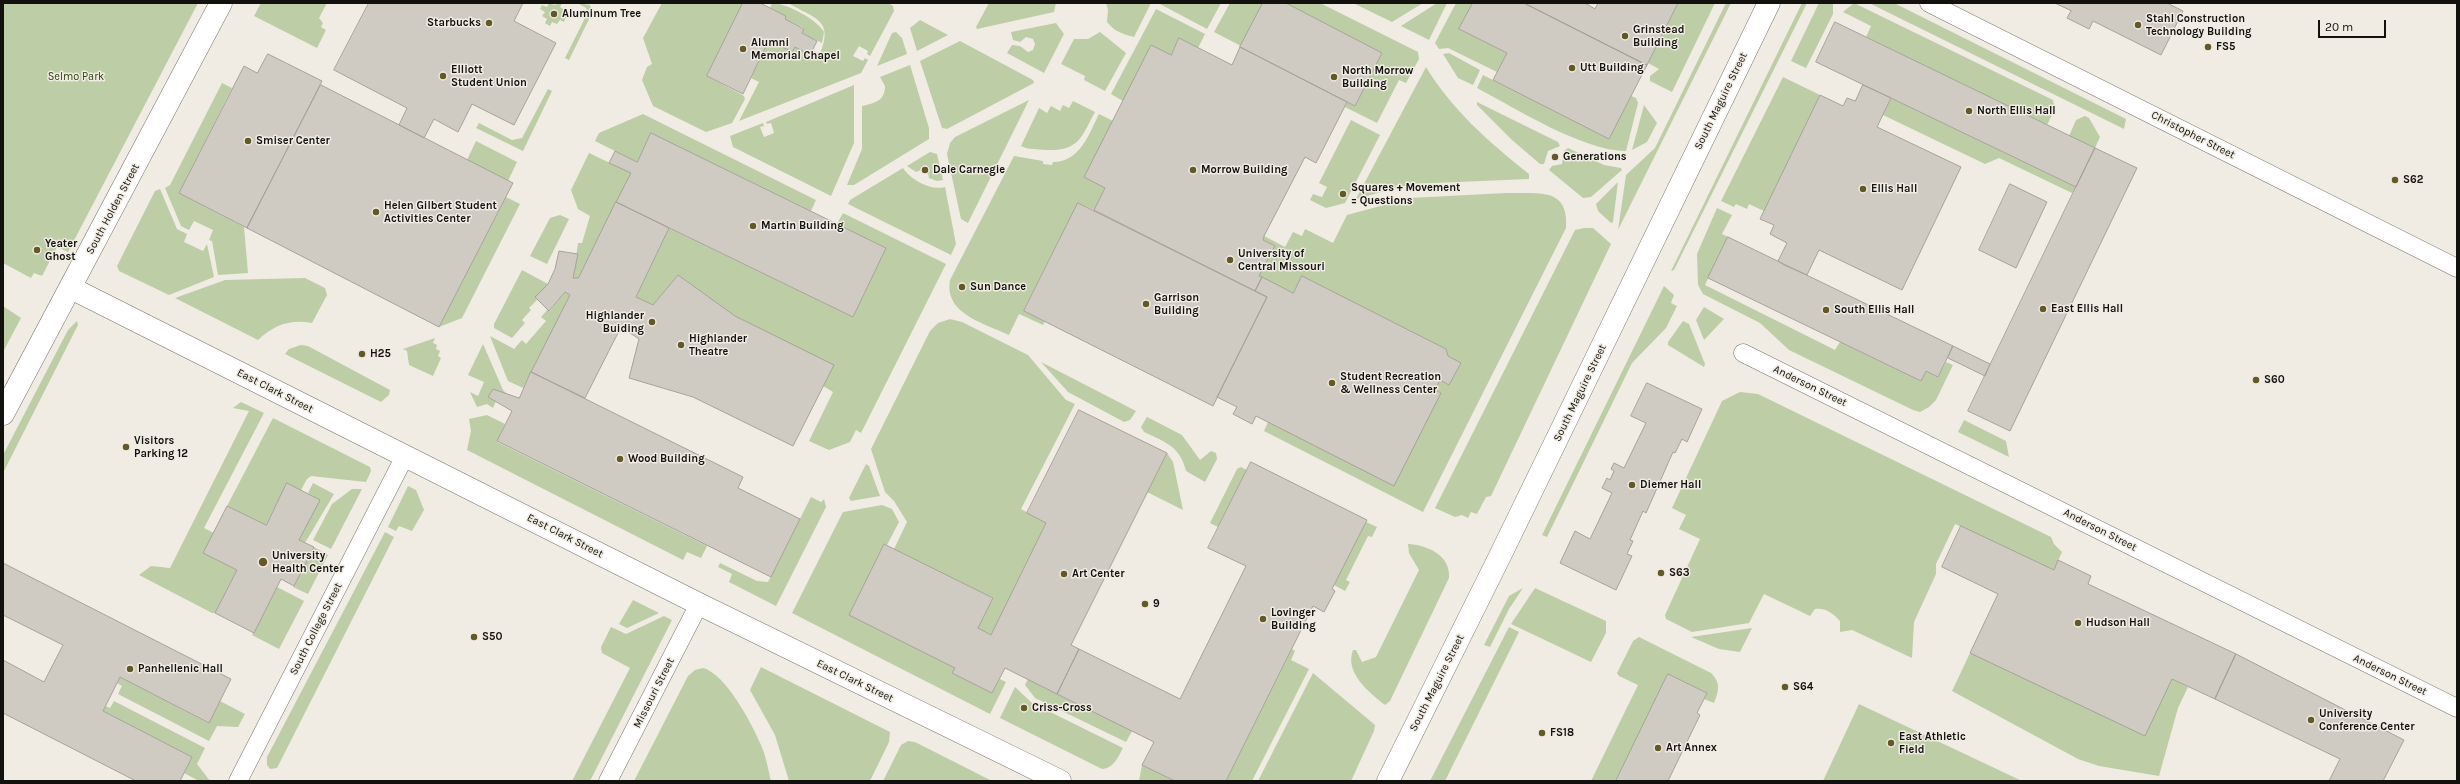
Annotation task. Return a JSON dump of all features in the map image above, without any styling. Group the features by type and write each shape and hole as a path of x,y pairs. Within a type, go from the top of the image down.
{"main road":[{"name":"South Holden Street","path":"3,414 221,3"},
{"name":"South Maguire Street","path":"1388,781 1499,558 1769,3"},
{"name":"East Clark Street","path":"71,288 699,604 1060,781"}],"street":[{"name":"Christopher Street","path":"1929,3 2457,268"},
{"name":"Anderson Street","path":"1743,353 2457,708"},
{"name":"South College Street","path":"238,781 405,456"},
{"name":"Missouri Street","path":"608,781 699,604"}],"green space":[{"name":"Selmo Park","path":"3,3 198,3 68,252 57,247 42,276 34,273 31,278 3,263"},
{"path":"261,3 327,3 319,18 323,23 321,27 326,30 317,48 254,16"},
{"path":"549,3 554,5 562,3 560,7 565,10 563,15 566,17 564,22 560,20 557,24 552,22 550,26 545,23 547,19 542,16 545,12 540,9 542,5 547,7"},
{"path":"577,3 590,5 592,13 569,60 565,58 587,14 586,8"},
{"path":"662,3 743,3 707,76 744,96 745,99 732,123 706,132 653,106 642,80 647,67 652,64 643,38"},
{"path":"772,3 792,9 815,22 824,32 822,43 802,33 804,28 785,19 786,16 770,8"},
{"path":"788,3 888,3 893,6 894,11 870,56 867,54 868,51 859,46 853,56 863,61 865,58 868,60 861,73 739,121 759,82 751,78 769,40 792,52 795,47 810,55 813,50 820,54 825,34 823,27 814,17"},
{"path":"989,3 1056,3 1054,12 977,29 976,27"},
{"path":"1106,3 1151,3 1134,37 1119,32 1112,28 1107,22 1108,10"},
{"path":"1158,3 1221,3 1207,29"},
{"path":"1230,3 1263,3 1241,46 1214,32"},
{"path":"1286,3 1320,3 1418,52 1419,59 1406,83 1399,80 1377,123 1345,107 1347,102 1355,106 1382,53"},
{"path":"1353,3 1423,3 1392,22"},
{"path":"1437,3 1447,3 1429,40 1401,26"},
{"path":"1456,3 1473,3 1459,29 1507,53 1497,72 1448,48 1439,49 1435,43"},
{"path":"1678,3 1715,3 1672,92 1650,81 1650,76 1659,69 1648,63"},
{"path":"1726,3 1731,3 1618,230 1626,175 1655,148"},
{"path":"1802,3 1807,3 1674,270 1671,271"},
{"path":"1819,3 1833,3 1833,14 1806,68 1791,61"},
{"path":"1854,3 2053,100 2055,109 2047,125 1866,37 1871,26 1843,12"},
{"path":"1869,3 1894,3 2126,119 2124,129"},
{"path":"1156,9 1205,34 1198,48 1179,38 1171,55 1151,45 1123,101 1111,94"},
{"path":"920,20 948,35 917,51 910,28"},
{"path":"1056,23 1064,34 1044,73 1007,53 1012,45 1020,46 1028,52 1033,50 1035,44 1033,39 1026,37 1020,42 1013,40 1011,32"},
{"path":"896,32 902,38 907,54 877,66 892,33"},
{"path":"1100,32 1126,53 1105,91 1084,80 1085,76 1061,64 1074,39 1088,39"},
{"path":"960,41 1033,80 1034,83 947,129 942,128 920,61"},
{"path":"1449,53 1480,70 1473,85 1458,78 1443,54"},
{"path":"910,65 929,128 929,139 854,185 847,185 862,149 862,106 875,102 883,95 885,86 880,77"},
{"path":"1426,67 1436,83 1459,111 1472,125 1529,174 1529,179 1411,184 1356,199"},
{"path":"1483,75 1609,139 1631,96 1636,98 1638,103 1626,151 1609,149 1590,144 1571,137 1530,117 1477,88"},
{"path":"1783,77 1820,95 1764,211 1749,204 1747,209 1736,204 1734,207 1721,201"},
{"path":"222,83 232,88 179,193 244,227 248,273 218,275 212,241 209,240 213,230 194,221 189,230 181,226 165,188 170,185"},
{"path":"854,85 854,143 831,196 733,147 730,136 763,123 764,126 760,127 764,137 774,133 771,123 767,124 766,122"},
{"path":"548,89 552,91 523,151 476,128 479,123 512,140 522,138"},
{"path":"1891,98 2076,187 2072,193 1999,158 1985,164 1883,115"},
{"path":"1029,100 968,223 961,219 947,154 950,143 955,137"},
{"path":"1073,101 1095,112 1078,141 1066,148 1057,150 1033,149 1021,146 1039,108 1047,113 1051,106 1060,111 1063,105 1069,108"},
{"path":"1477,102 1558,142 1560,146 1548,151 1544,164 1540,164 1512,140 1477,105"},
{"path":"1644,105 1657,123 1647,142 1632,150"},
{"path":"643,114 816,200 811,211 651,133 637,162 595,141 599,133"},
{"path":"1099,114 1113,121 1084,177 1105,188 1094,210 1078,203 1024,310 1045,321 1043,325 1019,314 1009,335 968,316 959,309 953,301 950,292 950,280 1014,156 1043,161 1043,164 1052,165 1053,162 1062,161 1077,152 1082,146"},
{"path":"2085,116 2089,118 2100,137 2095,148 2069,136 2076,120"},
{"path":"1351,120 1380,135 1345,203 1326,208 1310,200 1313,194 1322,197 1327,187 1319,183"},
{"path":"476,141 517,162 508,181 467,160"},
{"path":"1568,148 1604,165 1621,168 1622,170 1591,197 1583,198 1549,170 1552,166 1562,164 1564,151"},
{"path":"930,152 937,154 943,180 937,181 929,178 928,172 923,169 916,172 907,166"},
{"path":"589,153 631,173 578,278 573,278 578,243 582,243 590,216 578,209 571,190"},
{"path":"903,168 911,177 922,184 940,188 945,187 956,244 951,255 848,204 850,200"},
{"path":"1618,182 1613,222 1611,223 1598,211 1596,204"},
{"path":"160,189 177,229 187,234 184,242 203,251 207,244 214,277 169,295 119,271 117,266 155,191"},
{"path":"1506,193 1540,193 1557,199 1562,205 1566,214 1566,228 1423,512 1264,431 1268,422 1441,393 1435,390 1440,380 1449,385 1461,363 1448,356 1446,349 1302,276 1293,293 1259,276 1275,246 1263,240 1264,236 1285,247 1293,232 1302,236 1305,229 1333,243 1347,215 1410,198"},
{"path":"506,197 520,204 462,318 439,327"},
{"path":"1717,208 1732,215 1722,234 1728,237 1705,285 1835,350 1840,342 1921,381 1926,371 1938,377 1946,362 1953,365 1936,400 1929,407 1920,412 1913,410 1789,350 1760,323 1703,294 1698,285 1697,254"},
{"path":"843,213 946,264 861,433 856,430 850,442 829,450 809,441 833,392 823,386 833,365 735,316 678,275 653,305 636,297 669,228 853,317 886,248 837,224"},
{"path":"560,215 569,219 547,264 530,256 550,218"},
{"path":"1593,228 1611,244 1491,496 1486,497 1477,514 1471,512 1468,518 1462,515 1455,517 1435,508 1575,230"},
{"path":"522,270 548,284 535,297 537,300 529,308 531,310 522,320 525,323 512,338 494,328 494,324"},
{"path":"305,278 325,288 327,295 312,323 297,322 283,324 270,330 258,340 175,298 225,280"},
{"path":"1664,286 1674,295 1671,303 1677,306 1666,328 1632,363 1547,537 1542,535"},
{"path":"565,292 570,295 523,388 508,381 490,336 514,349 522,340 526,344 546,321 541,317 548,309 550,311"},
{"path":"3,306 21,318 3,352"},
{"path":"1704,307 1724,319 1704,340 1696,320"},
{"path":"950,319 962,322 1028,355 1066,400 1075,404 1021,509 1046,523 991,635 978,628 993,598 894,549 907,522 894,501 885,492 871,449 930,331 938,323"},
{"path":"77,321 78,325 3,473 3,455 68,330"},
{"path":"1683,321 1689,324 1705,364 1704,367 1668,345 1668,342"},
{"path":"435,338 433,343 437,345 436,349 440,351 438,356 441,358 433,376 409,365 407,351 403,349"},
{"path":"483,344 503,390 506,393 506,395 493,389 489,397 496,401 493,408 487,404 477,407 470,392 478,396 484,382 468,375"},
{"path":"301,345 308,346 390,390 389,395 381,402 285,354 289,349"},
{"path":"1041,362 1136,411 1130,420 1124,422 1068,392"},
{"path":"1740,392 1758,394 2051,537 2054,544 2062,552 2054,570 1955,524 1936,564 1936,574 1914,622 1912,658 1852,630 1840,632 1840,621 1826,610 1815,609 1810,616 1764,594 1749,623 1692,632 1666,619 1665,615 1700,539 1679,529 1686,515 1672,508 1722,401"},
{"path":"241,402 264,413 204,528 214,533 204,553 237,570 215,613 212,613 139,575 151,566 170,568 249,411 233,408"},
{"path":"487,415 505,424 497,442 707,546 701,558 687,552 683,560 467,450 471,431 469,419"},
{"path":"1147,417 1182,435 1200,460 1211,451 1216,453 1217,459 1205,482 1186,471 1176,450 1165,442 1144,432 1141,427"},
{"path":"273,418 370,467 371,471 366,482 311,476 307,479 301,490 287,483 266,525 227,506"},
{"path":"1964,420 2006,441 2009,457 1958,432"},
{"path":"1167,453 1173,462 1183,510 1147,492"},
{"path":"866,464 869,466 880,496 851,501 849,498"},
{"path":"1241,467 1247,470 1218,527 1210,523 1237,469"},
{"path":"313,483 334,494 305,543 299,540 319,500 308,493"},
{"path":"408,486 416,490 424,510 412,531 399,526 396,531 388,527"},
{"path":"352,489 362,489 331,549 313,540 332,504"},
{"path":"811,497 821,502 824,499 826,507 776,606 729,582 732,574 718,567 720,563 757,581 768,582"},
{"path":"882,505 892,509 899,522 887,545 884,544 849,615 955,668 953,673 992,693 1000,679 1006,682 990,714 792,613 843,512"},
{"path":"1366,522 1377,527 1372,537 1368,536 1346,580 1350,582 1345,591 1334,585"},
{"path":"385,532 394,537 277,768 270,769 267,765 267,757"},
{"path":"1408,544 1423,546 1442,557 1449,570 1449,578 1390,701 1385,705 1372,695 1360,682 1352,667 1351,658 1353,650 1356,650 1362,662 1376,657 1419,570 1409,553"},
{"path":"314,547 328,555 308,594 293,587"},
{"path":"277,587 304,601 279,649 252,635"},
{"path":"1523,588 1509,609 1490,647 1484,645 1509,596"},
{"path":"1535,588 1606,621 1606,633 1591,662 1511,624"},
{"path":"633,600 659,613 627,628 619,624"},
{"path":"664,616 672,620 590,781 572,781 630,668 602,653 601,647 611,627 626,634"},
{"path":"1509,627 1519,632 1445,781 1430,781"},
{"path":"1752,628 1740,652 1719,649 1691,637"},
{"path":"1639,637 1711,673 1718,684 1716,699 1714,703 1704,699 1707,693 1668,674 1616,781 1591,781 1638,685 1619,676 1617,673 1633,641"},
{"path":"1292,649 1295,651 1291,660 1309,669 1252,781 1226,781"},
{"path":"1970,653 2172,679 2188,687 2178,708 2159,776 2099,766 2078,759 1952,691"},
{"path":"761,667 890,732 889,742 870,781 789,781 775,735 750,690"},
{"path":"703,668 712,672 729,689 745,713 763,749 771,781 634,781 688,676 695,670"},
{"path":"1313,673 1375,725 1374,731 1351,781 1258,781"},
{"path":"120,677 208,723 220,701 245,714 238,727 217,726 209,741 118,694 122,686 117,683"},
{"path":"1028,679 1132,731 1126,742 1035,698 1025,685"},
{"path":"1015,687 1032,703 1123,748 1115,762 1110,767 1102,769 1000,718"},
{"path":"114,701 205,748 197,764 210,781 199,781 184,773 192,757 103,711 106,706 110,708"},
{"name":"East Athletic Field","path":"1859,704 2022,781 1823,781"},
{"path":"908,741 915,742 992,781 883,781 901,745"},
{"path":"1142,765 1175,781 1139,781"}],"building":[{"name":"Elliott Student Union","path":"369,3 523,3 514,21 556,43 514,125 472,104 458,132 434,119 424,138 399,125 407,108 334,70"},
{"name":"Alumni Memorial Chapel","path":"743,3 760,3 786,16 785,19 804,29 802,33 817,41 810,55 795,47 792,52 769,40 743,94 707,76"},
{"name":"North Morrow Building","path":"1263,3 1286,3 1382,53 1355,106 1240,47"},
{"name":"Utt Building","path":"1473,3 1524,3 1647,65 1609,139 1493,80 1507,53 1459,29"},
{"name":"Grinstead Building","path":"1524,3 1585,3 1595,9 1598,3 1678,3 1647,65"},
{"name":"Stahl Construction Technology Building","path":"2055,3 2167,3 2183,11 2161,55 2093,21 2089,29 2067,18 2071,11"},
{"name":"North Ellis Hall","path":"1835,22 2095,148 2076,187 1816,62"},
{"name":"Morrow Building","path":"1179,38 1232,65 1240,47 1347,102 1316,163 1305,157 1264,236 1263,240 1275,246 1259,276 1262,277 1255,291 1094,210 1105,188 1084,177 1151,45 1171,55"},
{"name":"Smiser Center","path":"268,54 322,81 247,228 179,193 244,66 257,73"},
{"name":"Helen Gilbert Student Activities Center","path":"321,85 513,183 439,327 247,228"},
{"name":"Ellis Hall","path":"1863,85 1891,98 1877,127 1961,167 1902,290 1819,250 1807,275 1784,265 1778,261 1787,243 1770,234 1774,225 1760,219 1820,95 1843,106 1847,98 1855,101"},
{"name":"Martin Building","path":"651,133 886,248 853,317 616,202 631,173 609,163 615,151 637,162"},
{"name":"East Ellis Hall","path":"2095,148 2137,168 2010,431 1968,411"},
{"path":"2010,184 2047,202 2016,268 1979,250"},
{"name":"Highlander Buiding","path":"616,202 669,228 636,297 653,305 678,275 735,316 834,365 793,446 693,397 629,378 639,339 621,327 585,398 531,372 570,295 565,292 549,311 535,297 548,284 555,269 559,251 578,254 573,278 578,278"},
{"name":"Garrison Building","path":"1078,203 1267,297 1213,406 1024,311"},
{"name":"South Ellis Hall","path":"1728,237 1953,346 1938,377 1926,371 1921,381 1708,278"},
{"name":"Student Recreation & Wellness Center","path":"1302,276 1446,349 1448,356 1461,363 1449,385 1440,380 1435,390 1441,393 1394,486 1256,416 1252,424 1233,414 1237,407 1217,397 1267,297 1255,291 1262,277 1293,293"},
{"path":"1953,346 1990,364 1985,376 1948,358"},
{"name":"Wood Building","path":"531,372 743,477 738,488 800,519 771,577 497,441 512,411 488,397 493,389 519,398"},
{"name":"Diemer Hall","path":"1647,383 1702,409 1687,442 1682,439 1675,453 1673,452 1646,513 1643,511 1630,540 1633,541 1627,554 1632,556 1616,590 1560,563 1575,531 1590,539 1612,493 1602,488 1607,478 1610,480 1614,471 1611,469 1614,463 1624,468 1646,423 1631,416"},
{"name":"Art Center","path":"1079,410 1167,453 1071,645 1079,649 1057,694 1005,668 992,693 952,673 955,668 849,615 884,544 993,598 978,628 991,635 1046,523 1027,513"},
{"name":"Lovinger Building","path":"1251,462 1367,520 1332,589 1335,591 1324,612 1313,606 1226,781 1175,781 1142,765 1154,742 1057,694 1079,649 1180,699 1246,566 1208,548"},
{"name":"University Health Center","path":"287,483 320,500 299,540 314,547 294,586 281,579 254,633 215,613 237,570 203,553 227,506 266,525"},
{"name":"Hudson Hall","path":"1961,526 2054,570 2058,560 2091,576 2088,584 2236,654 2215,699 2172,679 2145,736 1970,653 1998,594 1942,567"},
{"name":"Panhellenic Hall","path":"3,563 231,679 209,723 120,677 103,711 192,757 180,781 136,781 3,713 3,660 44,682 63,645 3,615"},
{"name":"University Conference Center","path":"2236,654 2404,740 2383,781 2329,781 2340,759 2215,699"},
{"name":"Art Annex","path":"1668,674 1707,693 1697,713 1700,715 1668,781 1616,781"}],"place":[{"name":"Aluminum Tree","path":"554,14"},
{"name":"Starbucks","path":"489,23"},
{"name":"Stahl Construction Technology Building","path":"2138,25"},
{"name":"Grinstead Building","path":"1625,36"},
{"name":"FS5","path":"2208,47"},
{"name":"Alumni Memorial Chapel","path":"743,49"},
{"name":"Utt Building","path":"1572,68"},
{"name":"Elliott Student Union","path":"443,76"},
{"name":"North Morrow Building","path":"1334,77"},
{"name":"North Ellis Hall","path":"1969,111"},
{"name":"Smiser Center","path":"248,141"},
{"name":"Generations","path":"1555,157"},
{"name":"Dale Carnegie","path":"925,170"},
{"name":"Morrow Building","path":"1193,170"},
{"name":"S62","path":"2395,180"},
{"name":"Ellis Hall","path":"1863,189"},
{"name":"Squares + Movement = Questions","path":"1343,194"},
{"name":"Helen Gilbert Student Activities Center","path":"376,212"},
{"name":"Martin Building","path":"753,226"},
{"name":"Yeater Ghost","path":"37,250"},
{"name":"University of Central Missouri","path":"1230,260"},
{"name":"Sun Dance","path":"962,287"},
{"name":"Garrison Building","path":"1146,304"},
{"name":"East Ellis Hall","path":"2043,309"},
{"name":"South Ellis Hall","path":"1826,310"},
{"name":"Highlander Buiding","path":"652,322"},
{"name":"Highlander Theatre","path":"681,345"},
{"name":"H25","path":"362,354"},
{"name":"S60","path":"2256,380"},
{"name":"Student Recreation & Wellness Center","path":"1332,383"},
{"name":"Visitors Parking 12","path":"126,447"},
{"name":"Wood Building","path":"620,459"},
{"name":"Diemer Hall","path":"1632,485"},
{"name":"University Health Center","path":"263,562"},
{"name":"S63","path":"1661,573"},
{"name":"Art Center","path":"1064,574"},
{"name":"9","path":"1145,604"},
{"name":"Lovinger Building","path":"1263,619"},
{"name":"Hudson Hall","path":"2078,623"},
{"name":"S50","path":"474,637"},
{"name":"Panhellenic Hall","path":"130,669"},
{"name":"S64","path":"1785,687"},
{"name":"Criss-Cross","path":"1024,708"},
{"name":"University Conference Center","path":"2311,720"},
{"name":"FS18","path":"1542,733"},
{"name":"East Athletic Field","path":"1891,743"},
{"name":"Art Annex","path":"1658,748"}]}
